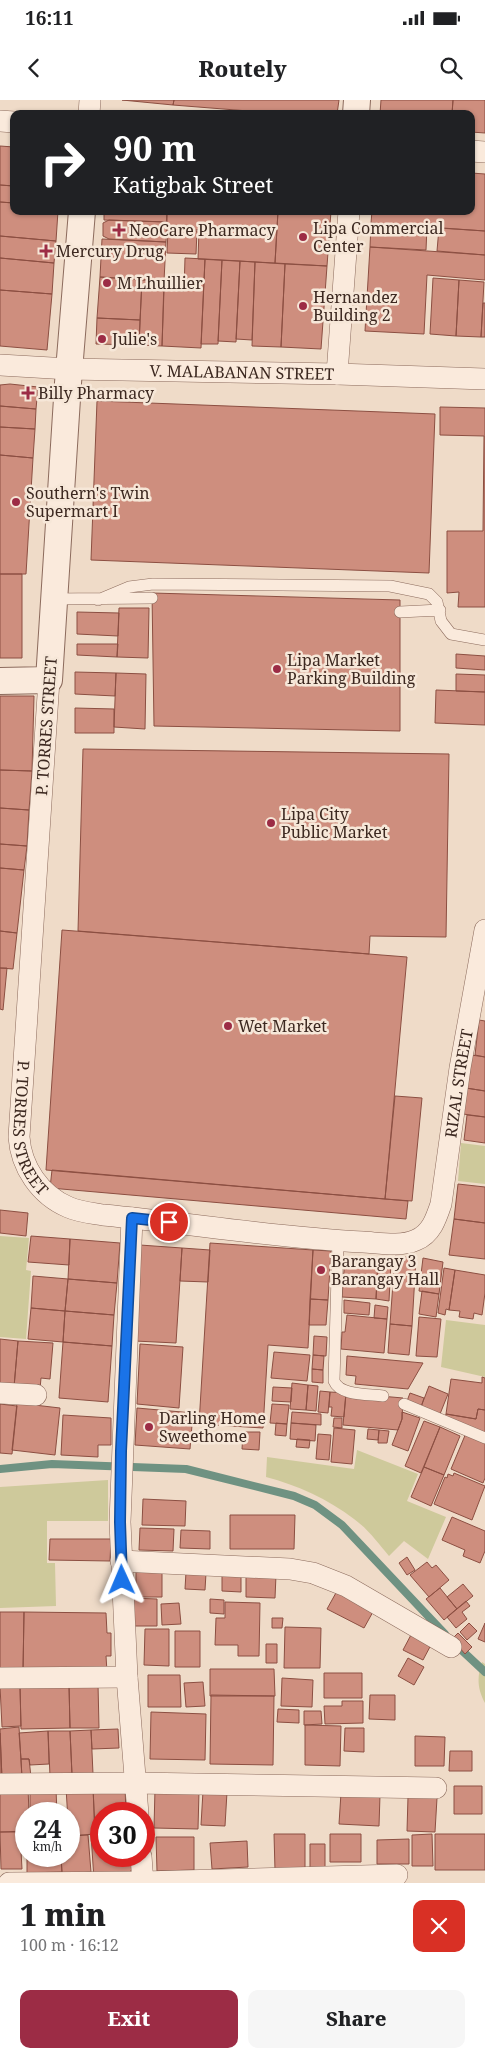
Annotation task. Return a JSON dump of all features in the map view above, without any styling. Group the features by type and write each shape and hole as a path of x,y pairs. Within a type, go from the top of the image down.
{"street":[{"name":"P. TORRES STREET","path":"82,215 69,369 19,1137 24,1161 36,1180 59,1203 81,1212 338,1241 397,1243 414,1241 426,1235"},
{"path":"337,374 349,215"},
{"name":"V. MALABANAN STREET","path":"0,365 69,369 485,379"},
{"path":"0,681 49,680"},
{"name":"RIZAL STREET","path":"426,1235 438,1216 441,1204 460,1068 485,930"},
{"path":"132,1218 120,1484 121,1561 127,1677 137,1802"},
{"path":"0,1393 36,1395"},
{"path":"121,1561 290,1569 312,1573 346,1586 451,1647"},
{"path":"0,1678 127,1677"},
{"path":"0,1784 135,1783 436,1788"},
{"path":"142,1867 143,1882"},
{"path":"9,1883 143,1882 397,1875"}],"lane":[{"path":"98,600 129,588 153,584 390,586 429,594 437,602 441,621 451,634 485,640"},
{"path":"54,599 152,598"},
{"path":"400,612 440,610"},
{"path":"338,1241 334,1381 338,1387 346,1391 383,1396"},
{"path":"404,1404 485,1438"}],"shaded area":[{"path":"461,1143 485,1146 485,1184 458,1181"},
{"path":"0,1236 29,1238 26,1270 31,1271 26,1339 0,1337"},
{"path":"446,1320 485,1325 485,1377 441,1367"},
{"path":"357,1450 418,1474 407,1501 446,1517 428,1559 404,1541 389,1556 364,1527 334,1505 289,1484 266,1477 267,1457 354,1469"},
{"path":"108,1480 108,1521 47,1521 47,1563 55,1563 56,1606 0,1608 0,1487"},
{"path":"482,1662 485,1664 485,1703 480,1692 479,1682"}],"building":[{"path":"122,100 174,100 173,105"},
{"path":"174,100 339,100 338,110 236,110 173,105"},
{"path":"381,100 453,100 452,110 380,110"},
{"path":"453,100 485,100 485,133 475,132 475,110 452,110"},
{"path":"0,146 10,147 10,186 0,185"},
{"path":"475,173 485,174 485,231 371,223 372,215 475,215"},
{"path":"0,185 10,186 10,203 0,202"},
{"path":"0,202 10,203 10,215 58,215 56,241 0,236"},
{"path":"104,215 167,215 167,222 104,220"},
{"path":"167,215 278,215 275,263 198,259 199,230 166,229"},
{"name":"Lipa Commercial Center","path":"278,215 331,215 327,266 275,263"},
{"path":"109,220 167,222 166,242 109,239 103,236 103,223"},
{"path":"371,223 427,227 426,250 370,247"},
{"path":"439,228 485,231 485,255 437,251"},
{"path":"168,230 197,231 196,254 167,253"},
{"path":"0,236 56,241 54,263 0,258"},
{"path":"102,239 166,242 164,281 100,277"},
{"path":"370,247 485,255 485,280 427,275 424,334 365,331"},
{"path":"0,258 54,263 52,294 0,290"},
{"path":"185,258 205,259 201,348 162,346 164,290 184,291"},
{"path":"205,259 222,260 218,344 201,344"},
{"path":"222,260 240,261 236,342 218,341"},
{"path":"240,261 255,262 252,340 236,339"},
{"path":"255,262 285,264 281,347 252,346"},
{"name":"Hernandez Building 2","path":"285,264 327,266 321,349 281,347"},
{"path":"100,277 142,280 140,320 97,318"},
{"path":"433,278 459,280 456,336 430,334"},
{"path":"142,280 164,281 162,346 139,345"},
{"path":"459,280 484,282 481,337 456,336"},
{"path":"0,290 52,294 47,350 0,346"},
{"path":"483,303 485,303 485,337 481,337"},
{"path":"97,318 140,320 139,345 96,344"},
{"path":"10,384 38,387 36,409 0,406 0,385"},
{"path":"97,401 435,414 429,573 91,560"},
{"path":"0,406 36,409 35,429 0,427"},
{"path":"440,407 485,408 485,607 458,607 459,592 447,593 447,531 483,531 484,436 440,435"},
{"path":"0,427 35,429 33,458 0,455"},
{"name":"Southern's Twin Supermart I","path":"0,455 33,458 26,574 0,574"},
{"path":"0,574 22,574 22,658 0,658"},
{"name":"Lipa Market Parking Building","path":"152,593 400,600 400,731 154,726"},
{"path":"119,608 149,608 148,658 117,657"},
{"path":"77,612 119,613 118,636 77,634"},
{"path":"77,644 118,644 117,657 77,655"},
{"path":"456,654 485,656 485,670 456,668"},
{"path":"75,672 116,673 115,696 75,694"},
{"path":"116,673 146,674 145,729 114,727"},
{"path":"456,674 485,675 485,692 456,691"},
{"path":"436,690 485,692 485,725 435,723"},
{"path":"0,696 34,696 32,771 0,770"},
{"path":"75,708 114,709 114,733 75,733"},
{"path":"83,749 449,754 446,937 370,936 369,954 78,931"},
{"path":"0,770 32,771 29,810 0,808"},
{"path":"0,808 29,810 27,846 0,844"},
{"path":"0,844 27,846 24,870 0,868"},
{"path":"0,868 24,870 17,933 0,931"},
{"name":"Wet Market","path":"62,930 407,957 385,1199 46,1170"},
{"path":"0,931 17,933 13,969 0,968"},
{"path":"0,968 7,968 3,1010 0,1009"},
{"path":"479,1020 485,1021 485,1057 475,1055"},
{"path":"471,1055 485,1057 485,1091 466,1088"},
{"path":"466,1088 485,1091 485,1117 463,1114"},
{"path":"395,1096 422,1098 412,1201 385,1199"},
{"path":"467,1115 485,1117 485,1143 464,1140"},
{"path":"52,1170 408,1201 406,1219 50,1188"},
{"path":"458,1184 485,1187 485,1223 454,1219"},
{"path":"0,1210 28,1213 26,1236 0,1233"},
{"path":"454,1219 485,1223 485,1259 449,1255"},
{"path":"31,1236 70,1239 69,1265 28,1262"},
{"path":"70,1239 120,1243 117,1283 68,1279"},
{"path":"210,1243 313,1250 308,1348 268,1345 263,1428 199,1424"},
{"path":"140,1245 182,1248 176,1343 135,1341"},
{"path":"182,1248 210,1250 208,1282 180,1281"},
{"path":"313,1250 331,1251 328,1300 310,1299"},
{"path":"395,1256 416,1258 412,1326 390,1324"},
{"path":"345,1258 378,1261 376,1299 342,1297"},
{"path":"423,1258 443,1262 439,1294 419,1291"},
{"path":"378,1261 391,1262 389,1301 376,1299"},
{"path":"444,1268 455,1270 449,1310 446,1309 445,1315 438,1313"},
{"path":"455,1270 485,1275 482,1315 474,1313 473,1319 459,1317 460,1311 449,1310"},
{"path":"33,1276 68,1279 65,1311 31,1308"},
{"path":"68,1279 117,1283 114,1315 65,1311"},
{"path":"422,1291 439,1294 436,1317 419,1314"},
{"path":"310,1299 328,1300 326,1325 309,1325"},
{"path":"344,1300 370,1303 369,1315 344,1313"},
{"path":"375,1305 388,1307 387,1319 374,1318"},
{"path":"31,1308 65,1311 63,1342 28,1339"},
{"path":"65,1311 114,1315 112,1346 63,1342"},
{"path":"347,1315 387,1319 384,1353 341,1349 342,1332 345,1332"},
{"path":"419,1317 441,1319 437,1357 416,1356"},
{"path":"390,1324 412,1326 409,1355 388,1353"},
{"path":"314,1336 327,1337 326,1356 313,1355"},
{"path":"0,1339 18,1341 14,1387 0,1386"},
{"path":"18,1341 53,1343 50,1379 41,1378 40,1389 14,1387"},
{"path":"63,1342 112,1346 108,1402 59,1398"},
{"path":"140,1344 183,1347 179,1408 137,1404"},
{"path":"274,1352 310,1355 307,1381 271,1378"},
{"path":"313,1355 324,1356 323,1370 312,1369"},
{"path":"347,1356 423,1363 408,1389 355,1384 356,1376 346,1375"},
{"path":"312,1369 323,1370 323,1383 312,1382"},
{"path":"482,1377 485,1378 485,1410 478,1409 476,1419 446,1414 451,1379 482,1383"},
{"path":"292,1383 308,1385 306,1410 290,1409"},
{"path":"308,1385 318,1386 316,1411 306,1410"},
{"path":"429,1386 448,1394 440,1414 421,1407"},
{"path":"273,1387 292,1388 291,1402 272,1401"},
{"path":"320,1391 330,1392 328,1413 318,1412"},
{"path":"330,1392 346,1393 344,1417 331,1416 332,1407 329,1407"},
{"path":"346,1393 403,1398 402,1419 398,1430 343,1425"},
{"path":"410,1393 424,1398 421,1407 407,1401"},
{"path":"17,1403 60,1408 55,1455 12,1450"},
{"path":"0,1404 17,1406 12,1454 0,1453"},
{"path":"272,1404 289,1405 287,1424 270,1423"},
{"path":"137,1408 193,1413 190,1449 135,1445"},
{"path":"478,1409 485,1410 485,1435 444,1419 446,1414 476,1419"},
{"path":"292,1412 321,1414 321,1425 291,1423"},
{"path":"402,1412 420,1418 408,1451 392,1445 402,1419"},
{"path":"63,1415 111,1418 111,1445 98,1445 98,1457 61,1455"},
{"path":"334,1418 342,1418 342,1428 333,1427"},
{"path":"424,1421 440,1427 421,1473 405,1466"},
{"path":"276,1423 287,1424 286,1436 275,1435"},
{"path":"291,1423 316,1425 315,1441 290,1439"},
{"path":"440,1427 460,1436 444,1475 424,1467"},
{"path":"334,1428 355,1430 352,1464 331,1462"},
{"path":"368,1429 379,1430 378,1440 367,1439"},
{"path":"379,1430 389,1431 387,1443 378,1443"},
{"path":"243,1432 260,1432 259,1450 242,1449"},
{"path":"466,1433 485,1441 485,1478 483,1483 451,1469"},
{"path":"318,1434 331,1435 329,1460 316,1459"},
{"path":"297,1439 310,1440 309,1448 296,1447"},
{"path":"424,1467 444,1475 431,1506 411,1497"},
{"path":"454,1473 485,1486 472,1520 434,1504 445,1477 447,1478 448,1474 453,1476"},
{"path":"143,1499 186,1501 185,1526 142,1525"},
{"path":"230,1515 295,1515 294,1549 230,1549"},
{"path":"452,1517 485,1531 485,1551 480,1563 463,1556 465,1550 442,1540"},
{"path":"140,1528 174,1529 173,1551 139,1550"},
{"path":"181,1530 210,1531 210,1549 180,1548"},
{"path":"50,1539 111,1539 110,1561 49,1560"},
{"path":"407,1557 415,1570 407,1575 399,1563"},
{"path":"427,1562 432,1568 436,1565 449,1580 429,1597 410,1575"},
{"path":"136,1572 162,1572 162,1597 136,1597"},
{"path":"186,1572 206,1573 205,1590 185,1589"},
{"path":"246,1574 276,1575 275,1598 246,1597"},
{"path":"222,1575 241,1576 241,1592 222,1591"},
{"path":"463,1584 473,1596 457,1609 447,1597"},
{"path":"440,1588 457,1609 444,1620 426,1599"},
{"path":"337,1591 374,1610 364,1628 327,1609"},
{"path":"131,1598 157,1599 157,1626 131,1626"},
{"path":"210,1599 224,1600 224,1614 210,1613"},
{"path":"466,1601 470,1606 462,1612 467,1619 456,1628 447,1617"},
{"path":"225,1602 260,1603 259,1656 238,1656 238,1645 215,1645 216,1618 225,1618"},
{"path":"179,1603 181,1624 162,1625 161,1604"},
{"path":"0,1612 24,1612 23,1671 0,1671"},
{"path":"24,1612 106,1613 107,1633 111,1633 111,1656 106,1656 107,1672 23,1671"},
{"path":"272,1618 283,1618 282,1628 272,1628"},
{"path":"469,1623 477,1631 467,1640 460,1632"},
{"path":"485,1623 485,1642 478,1639"},
{"path":"285,1627 321,1628 320,1668 284,1668"},
{"path":"145,1629 169,1629 169,1666 144,1665"},
{"path":"175,1631 200,1631 200,1667 175,1667"},
{"path":"412,1633 432,1643 423,1660 403,1650"},
{"path":"458,1633 472,1647 465,1654 452,1639"},
{"path":"266,1644 277,1644 277,1663 266,1663"},
{"path":"408,1658 424,1667 414,1685 398,1676"},
{"path":"210,1669 274,1669 275,1696 210,1696"},
{"path":"324,1673 362,1673 362,1698 324,1698"},
{"path":"148,1675 180,1675 181,1707 148,1707"},
{"path":"282,1678 313,1680 312,1707 281,1706"},
{"path":"203,1682 205,1706 186,1707 184,1683"},
{"path":"98,1684 99,1728 70,1728 69,1685"},
{"path":"69,1685 70,1728 21,1729 20,1686"},
{"path":"0,1686 20,1686 21,1726 2,1727"},
{"path":"211,1695 274,1696 273,1765 210,1764"},
{"path":"370,1695 395,1695 395,1720 369,1719"},
{"path":"342,1701 363,1701 363,1723 325,1724 324,1706 342,1706"},
{"path":"278,1709 299,1710 299,1723 277,1722"},
{"path":"304,1711 321,1711 322,1724 304,1725"},
{"path":"151,1712 206,1714 205,1760 150,1759"},
{"path":"305,1725 341,1726 340,1766 305,1765"},
{"path":"19,1727 22,1778 2,1779 0,1729"},
{"path":"345,1728 364,1728 364,1752 344,1751"},
{"path":"118,1729 119,1748 92,1749 91,1730"},
{"path":"91,1730 93,1774 72,1775 70,1731"},
{"path":"48,1731 70,1731 72,1775 50,1776"},
{"path":"48,1731 49,1764 30,1765 29,1759 21,1759 19,1733"},
{"path":"0,1733 2,1779 0,1779"},
{"path":"415,1736 445,1737 444,1766 415,1766"},
{"path":"450,1751 472,1751 472,1771 449,1771"},
{"path":"21,1759 29,1759 31,1777 22,1778"},
{"path":"125,1786 126,1802 94,1802 93,1787"},
{"path":"454,1786 482,1786 482,1814 454,1814"},
{"path":"28,1787 29,1802 15,1802 15,1831 0,1832 0,1788"},
{"path":"93,1787 94,1802 90,1802 90,1834 80,1835 80,1802 67,1802 66,1788"},
{"path":"56,1789 57,1802 30,1802 30,1790"},
{"path":"155,1789 199,1791 198,1829 155,1828"},
{"path":"203,1791 227,1792 225,1826 201,1825"},
{"path":"341,1793 380,1795 379,1826 339,1824"},
{"path":"408,1797 437,1798 435,1832 407,1831"},
{"path":"0,1832 15,1832 15,1867 22,1867 22,1869 1,1869"},
{"path":"274,1834 305,1834 305,1870 275,1870"},
{"path":"330,1834 361,1834 361,1862 330,1862"},
{"path":"432,1834 433,1866 412,1866 412,1835"},
{"path":"435,1834 485,1834 485,1870 435,1870"},
{"path":"80,1835 88,1835 91,1872 62,1874 62,1867 80,1867"},
{"path":"156,1837 194,1837 194,1870 157,1871"},
{"path":"409,1839 409,1864 377,1864 377,1840"},
{"path":"247,1841 248,1867 212,1869 210,1843"},
{"path":"310,1844 325,1844 325,1870 310,1870"},
{"path":"27,1867 62,1867 62,1872 27,1873"},
{"path":"93,1867 133,1867 131,1870 132,1877 94,1880"}],"waterway":[{"path":"0,1469 52,1464 186,1469 294,1496 315,1505 342,1525 445,1634"},
{"path":"455,1644 485,1672"}],"place":[{"name":"NeoCare Pharmacy","path":"119,230"},
{"name":"Lipa Commercial Center","path":"303,237"},
{"name":"Mercury Drug","path":"46,251"},
{"name":"M Lhuillier","path":"107,283"},
{"name":"Hernandez Building 2","path":"303,306"},
{"name":"Julie's","path":"102,339"},
{"name":"Billy Pharmacy","path":"28,393"},
{"name":"Southern's Twin Supermart I","path":"16,502"},
{"name":"Lipa Market Parking Building","path":"277,669"},
{"name":"Lipa City Public Market","path":"271,823"},
{"name":"Wet Market","path":"228,1026"},
{"name":"Barangay 3 Barangay Hall","path":"321,1270"},
{"name":"Darling Home Sweethome","path":"149,1427"}],"route":[{"path":"122,1580 120,1522 121,1451 132,1218 169,1222"}]}
